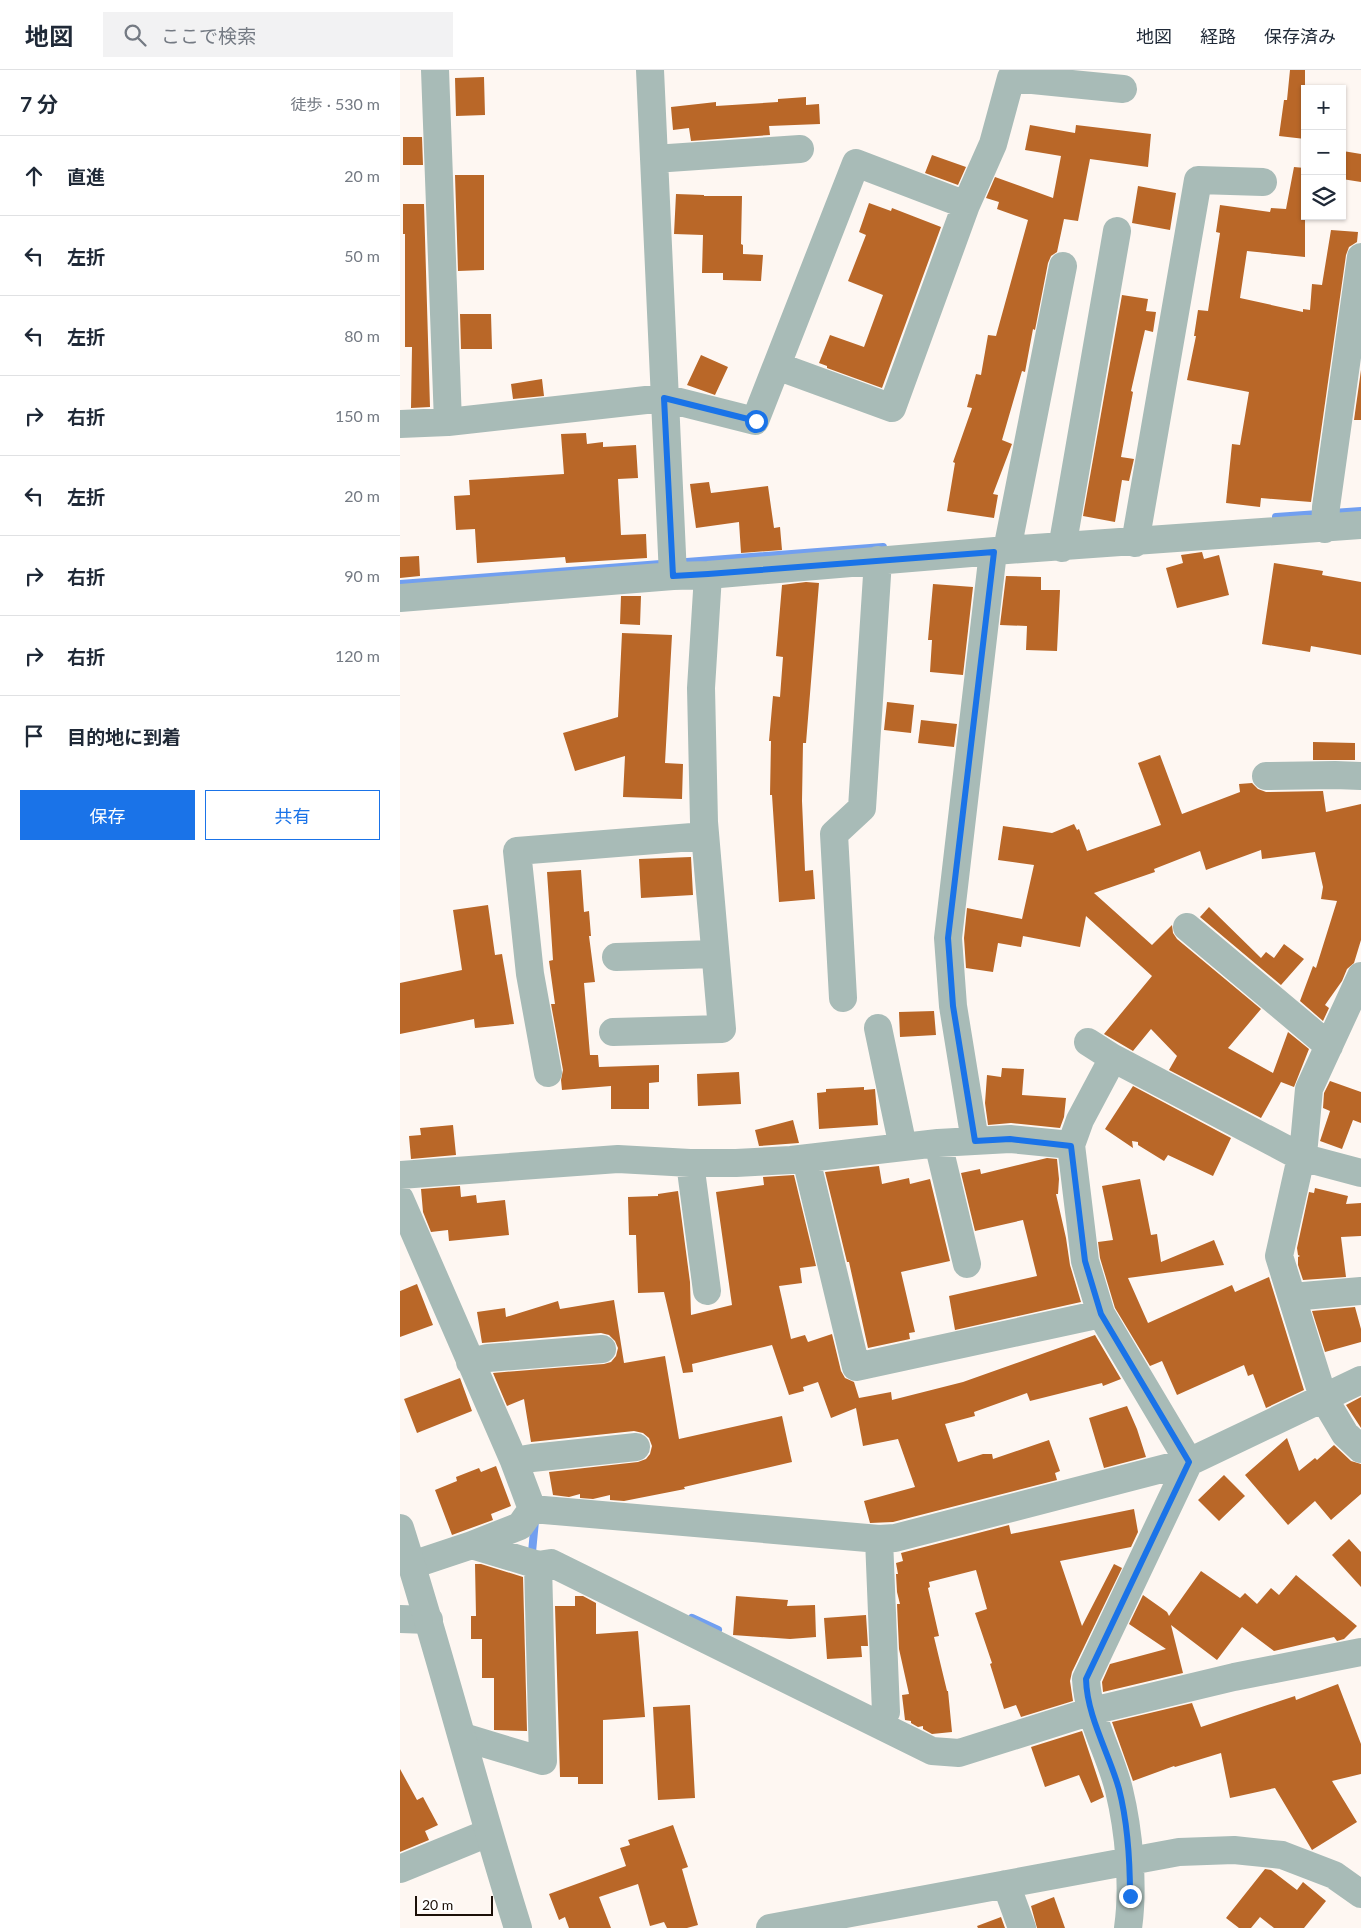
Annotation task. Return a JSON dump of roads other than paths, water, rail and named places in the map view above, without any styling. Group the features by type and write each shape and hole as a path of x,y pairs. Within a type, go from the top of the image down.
{"street":[{"path":"435,70 448,422"},
{"path":"650,70 673,567"},
{"path":"777,366 892,408 966,206 993,144 1011,78 1072,77 1123,89"},
{"path":"654,159 800,149"},
{"path":"400,424 448,422 664,398 756,421 856,163 966,206"},
{"path":"1136,533 1198,180 1263,182"},
{"path":"1064,538 1117,231"},
{"path":"1325,518 1361,257"},
{"path":"975,1141 953,1006 948,938 1005,544 1063,266"},
{"path":"400,598 673,567 708,574 878,560 1064,538 1325,518 1361,525"},
{"path":"843,998 834,834 862,808 878,560"},
{"path":"613,1032 722,1030 705,836 701,688 708,574"},
{"path":"1266,776 1361,776"},
{"path":"548,1073 530,974 516,851 705,836"},
{"path":"1187,927 1329,1046"},
{"path":"616,957 715,954"},
{"path":"1361,976 1309,1089 1301,1157 1279,1256 1323,1397 1346,1434 1361,1449"},
{"path":"878,1028 903,1147"},
{"path":"1088,1042 1113,1058 1301,1157 1361,1173"},
{"path":"1113,1058 1080,1120 1071,1146 1085,1261 1101,1314 1189,1462"},
{"path":"412,1564 472,1545 520,1526 532,1509 522,1460 402,1183 618,1159 690,1163 736,1163 806,1159 938,1143 1010,1139 1071,1146"},
{"path":"938,1143 966,1264"},
{"path":"806,1159 856,1367 1101,1314"},
{"path":"690,1163 707,1291"},
{"path":"1292,1298 1361,1291"},
{"path":"478,1360 602,1349"},
{"path":"532,1509 879,1539 895,1538 1189,1462 1361,1380"},
{"path":"522,1460 636,1447"},
{"path":"1128,1928 1130,1860 1119,1790 1090,1705 1086,1679 1189,1462"},
{"path":"400,1528 463,1737 488,1833 518,1928"},
{"path":"879,1539 886,1712"},
{"path":"472,1545 538,1565 551,1563 932,1751 959,1752 1090,1705 1361,1652"},
{"path":"463,1737 543,1761 538,1565"},
{"path":"400,1619 429,1620"},
{"path":"400,1869 488,1833"},
{"path":"776,1928 1179,1852 1234,1850 1282,1855 1334,1875 1361,1894"},
{"path":"1006,1884 1022,1928"}],"waterway":[{"path":"1276,517 1361,511"},
{"path":"400,584 883,547"},
{"path":"532,1552 535,1521"},
{"path":"692,1618 718,1630"}]}
